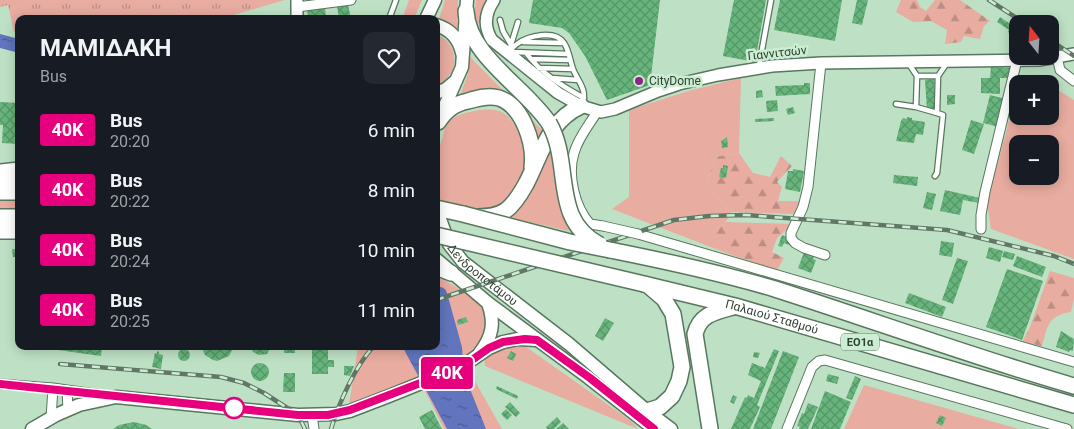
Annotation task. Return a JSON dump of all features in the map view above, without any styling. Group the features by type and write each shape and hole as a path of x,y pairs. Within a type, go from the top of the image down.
{"highway":[{"path":"466,6 469,29 486,54 549,123 558,146 566,200 571,216 590,240 610,250"},
{"path":"460,44 486,54"},
{"path":"440,120 448,109 464,102 489,97 502,100 515,111 528,133 532,153 530,176"},
{"path":"478,217 488,217 505,211 521,193 553,128 566,114 583,102"},
{"path":"0,181 15,179"},
{"path":"0,192 15,192"},
{"name":"ΕΟ1α","path":"440,209 570,242 610,250"},
{"path":"0,217 15,217"},
{"path":"0,232 15,231"},
{"name":"Παλαιού Σταθμού","path":"440,236 735,306 1074,405"},
{"name":"Παλαιού Σταθμού","path":"610,250 774,289 1000,364 1074,386"},
{"path":"440,269 451,273"},
{"path":"644,284 658,293 669,305 676,330 682,367 679,381 672,396 660,406 647,412"},
{"path":"710,429 695,334 699,323 708,314 735,306"}],"main road":[{"path":"428,15 435,0"},
{"path":"440,117 461,69 460,44 466,6"},
{"path":"440,27 447,30 460,44"},
{"path":"440,91 455,81"},
{"name":"Δενδροποτάμου","path":"440,219 449,244 459,258 489,284 524,308 569,344 647,412 671,429"},
{"name":"Δενδροποτάμου","path":"440,263 512,322 590,378 654,429"},
{"path":"477,357 485,346 493,322 488,302"},
{"path":"32,429 51,418 88,402 116,397 312,415 336,414 462,367 489,348 524,308"},
{"path":"489,348 510,340 537,340"}],"street":[{"path":"297,9 351,0"},
{"path":"494,0 486,16 487,29 495,43 510,48"},
{"path":"503,0 495,13 493,25 498,38 546,85 583,102 597,112 580,139 572,166 576,198 582,216 590,224 638,234 1074,362"},
{"name":"Γιαννιτσών","path":"1059,57 1074,54"},
{"name":"Γιαννιτσών","path":"597,112 610,111 678,84 783,64 1009,60"},
{"path":"821,63 808,187 803,207 791,233 794,243 825,255"},
{"path":"982,229 983,198 1016,65"},
{"path":"1059,65 1060,70 1074,81"},
{"path":"0,170 15,168"},
{"path":"788,429 812,367 819,361 825,360 1067,429"},
{"path":"0,384 53,388 116,397"},
{"path":"51,418 53,388"},
{"path":"67,390 68,410"},
{"path":"312,415 314,429"}],"lane":[{"path":"390,15 396,0"},
{"path":"759,68 770,0"},
{"path":"500,20 510,48 526,54 568,54"},
{"path":"510,48 518,22"},
{"path":"510,48 521,42 564,43 573,69 584,90 583,102"},
{"path":"526,54 550,78 583,102"},
{"path":"531,59 570,60"},
{"path":"937,113 938,76 949,60"},
{"path":"907,61 918,76 916,107"},
{"path":"539,68 573,69"},
{"path":"918,76 938,76"},
{"path":"550,78 578,80"},
{"path":"896,104 916,107 943,115 939,159 934,176"}],"green space":[{"path":"0,0 285,0 234,15 15,15 15,32 8,5 0,7"},
{"path":"409,0 422,0 416,15 403,15"},
{"path":"445,0 458,0 457,32 440,23 440,16"},
{"path":"476,0 488,0 483,9 481,22 476,24 474,17"},
{"path":"901,0 917,0 920,7 926,11 935,0 960,0 990,21 984,26 980,39 964,36 961,42 945,44 947,30 931,21 913,22 896,12"},
{"path":"440,36 450,44 454,59 450,74 440,83"},
{"path":"470,57 543,131 552,156 559,201 569,231 440,201 440,148 445,125 457,116 483,110 502,112 513,123 528,152 538,152 509,100 458,101 468,74"},
{"path":"741,78 739,153 714,157 707,185 731,212 726,222 712,232 729,254 612,209 629,197 629,110 688,91"},
{"path":"1059,91 1074,100 1074,259 991,229 987,203 1009,121 1009,125 1059,125"},
{"path":"739,153 753,173 770,177 781,156 792,166 777,182 782,187 778,201 800,201 796,214 731,212 707,185 714,157"},
{"path":"0,199 15,199 15,210 0,210"},
{"path":"726,222 793,224 777,238 772,252 784,258 777,270 729,254 712,232"},
{"path":"1050,271 1074,278 1074,299 1071,312 1053,319 1047,328 1042,346 1022,342 1030,327"},
{"path":"440,277 466,293 483,307 489,326 475,351 463,360 502,429 444,429 418,377 349,405 357,350 440,350"},
{"path":"522,344 631,421 638,429 485,366 485,359 488,354 497,348"},
{"path":"864,385 1019,429 844,429"}],"water":[{"path":"0,34 15,38 15,52 0,48"},
{"path":"440,294 450,339 486,429 447,429 404,350 440,350"}],"building":[{"path":"533,0 660,0 650,85 607,100 585,56 569,33 562,28 529,23"},
{"path":"734,0 766,0 755,62 723,56"},
{"path":"780,0 842,0 835,41 774,30"},
{"path":"857,0 868,0 862,25 852,23"},
{"path":"348,5 350,15 338,15 337,6"},
{"path":"325,6 326,15 308,15 307,7"},
{"path":"1000,17 1009,23 1009,30 997,22"},
{"path":"991,67 1011,68 1009,78 1000,78 1000,94 981,93 981,78 990,78"},
{"path":"934,79 935,110 927,110 925,80"},
{"path":"804,83 810,83 810,94 776,96 775,86 804,85"},
{"path":"762,90 763,97 756,98 756,91"},
{"path":"947,95 955,95 955,104 947,105"},
{"path":"990,95 1006,99 999,127 983,123"},
{"path":"777,100 778,111 767,112 766,101"},
{"path":"0,102 15,103 15,144 2,143 3,125 0,125"},
{"path":"793,107 795,113 788,115 786,109"},
{"path":"907,117 912,118 912,120 925,122 923,135 916,134 914,143 896,141 901,121 903,118 907,119"},
{"path":"774,118 774,121 755,122 755,119"},
{"path":"971,120 984,124 974,154 962,150"},
{"path":"727,137 728,147 722,148 721,141"},
{"path":"723,165 728,166 726,178 719,177"},
{"path":"793,169 804,171 800,192 785,189 788,171 793,171"},
{"path":"894,175 918,177 917,186 893,183"},
{"path":"945,190 980,198 979,203 963,200 960,215 940,211"},
{"path":"927,192 936,194 932,210 923,208"},
{"path":"782,235 791,239 789,245 784,243 782,247 778,246"},
{"path":"941,241 954,243 952,257 939,255"},
{"path":"989,247 1003,251 1000,262 986,258"},
{"path":"12,249 15,249 15,257 13,257"},
{"path":"805,250 815,253 813,259 816,260 811,273 798,268"},
{"path":"1004,251 1015,254 1013,260 1002,257"},
{"path":"1017,256 1046,267 1042,277 1013,266"},
{"path":"957,258 968,261 953,304 942,300"},
{"path":"1007,269 1043,281 1022,340 986,327"},
{"path":"909,293 946,307 942,317 905,303"},
{"path":"466,317 468,322 458,325 457,320"},
{"path":"605,318 614,323 603,341 595,336"},
{"path":"1061,331 1074,339 1073,351 1070,350 1069,352 1056,347"},
{"path":"774,349 779,351 757,405 760,407 750,429 731,429 745,397 747,398 748,395 754,398 761,381 748,375 752,363 765,368"},
{"path":"58,350 102,350 101,356"},
{"path":"181,350 187,350 190,353 190,357 186,361 182,361 178,357 178,353"},
{"path":"203,350 232,350 229,356 217,361 205,355"},
{"path":"252,350 269,350 267,354 259,355"},
{"path":"284,350 295,350 295,353 284,353"},
{"path":"312,350 328,350 328,360 334,360 334,367 328,367 328,374 312,374"},
{"path":"157,351 163,355 161,369 152,367"},
{"path":"511,351 516,354 513,361 507,358"},
{"path":"783,351 799,357 771,429 753,429"},
{"path":"754,352 760,353 758,358 753,357"},
{"path":"260,363 266,366 269,372 266,378 260,381 254,378 251,372 254,366"},
{"path":"344,366 354,366 350,376 344,375"},
{"path":"284,373 295,373 295,392 283,392"},
{"path":"828,374 839,377 837,384 826,381"},
{"path":"855,376 861,379 852,400 846,398"},
{"path":"497,386 518,396 517,399 496,389"},
{"path":"825,391 851,402 840,429 811,429"},
{"path":"733,395 737,397 734,404 730,402"},
{"path":"510,402 520,413 516,417 505,407"},
{"path":"808,403 818,407 808,429 799,429 800,427 797,426"},
{"path":"506,409 512,415 507,420 501,414"},
{"path":"432,410 442,429 425,429 419,417"},
{"path":"940,415 946,418 942,426 936,423"},
{"path":"557,417 561,422 554,429 547,429 546,427"},
{"path":"134,422 146,425 152,429 113,429 119,425"},
{"path":"563,423 569,429 556,429"}],"waterway":[{"path":"440,294 455,348 457,371"}],"railway":[{"path":"989,0 1012,15"},
{"path":"1059,46 1074,56"},
{"path":"440,299 674,220 709,216 746,215 947,230 1054,256 1074,264"},
{"path":"331,429 348,385 370,350"},
{"path":"60,364 221,377 244,383 264,393 298,415 305,429"}],"bus line":[{"name":"40Κ","path":"0,384 53,388 116,397 298,415 328,415 350,410 462,367 489,348 503,342 525,339 537,340 590,378 654,429"}],"place":[{"name":"CityDome","path":"639,81"}]}
